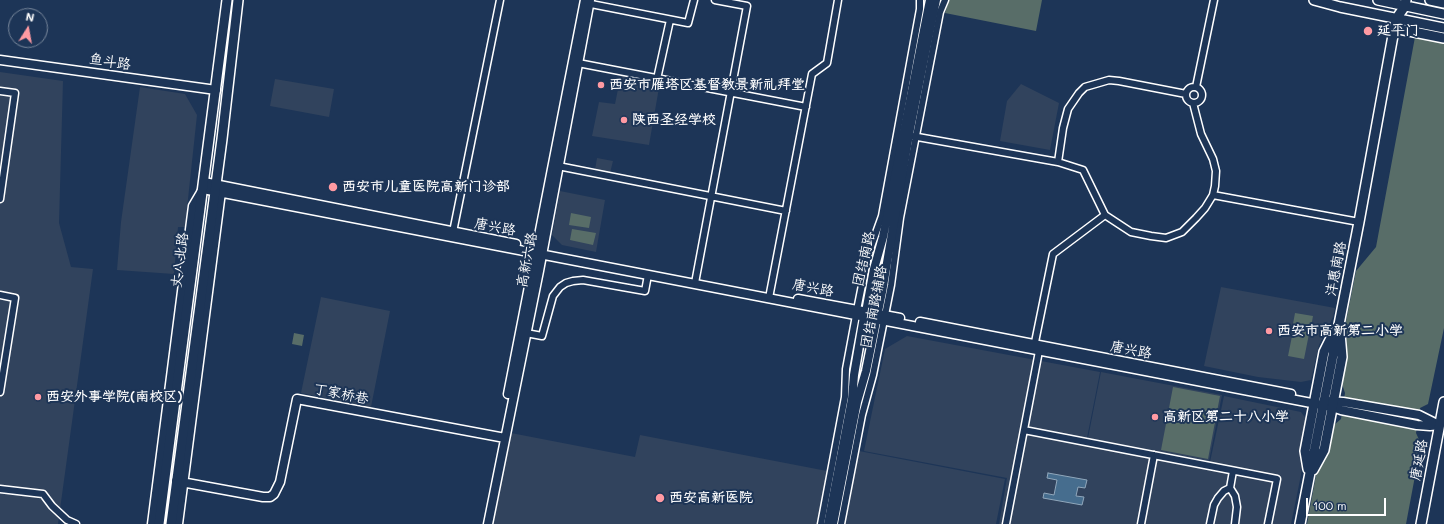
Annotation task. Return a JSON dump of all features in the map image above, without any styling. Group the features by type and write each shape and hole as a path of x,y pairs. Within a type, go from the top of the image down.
{"main road":[{"name":"丈八北路","path":"159,524 227,0"},
{"name":"丈八北路","path":"171,524 180,482 217,189 238,0"},
{"path":"1314,0 1340,7 1444,28"},
{"path":"1378,0 1402,2 1444,14"},
{"path":"1430,0 1444,3"},
{"name":"沣惠南路","path":"1300,524 1359,222 1394,28 1402,2"},
{"path":"1394,28 1444,38"},
{"name":"唐延路","path":"1421,524 1442,425 1444,402"}],"street":[{"path":"453,232 500,0"},
{"path":"587,2 688,23 694,0"},
{"path":"695,281 747,6 715,0"},
{"path":"769,296 812,74 827,63 838,0"},
{"name":"团结南路辅路","path":"821,524 845,398 846,369 861,313 868,255 882,216 920,9 920,0"},
{"name":"团结南路","path":"828,524 852,399 861,313 886,222 930,0"},
{"name":"团结南路","path":"834,524 858,402 881,317 936,0"},
{"path":"945,0 940,12 913,136 1058,162 1083,170 1106,215 1132,232 1166,238 1182,232 1205,208 1213,195 1216,171 1213,159 1201,134 1193,103 1187,99 1186,94"},
{"path":"1196,87 1214,0"},
{"name":"高新六路","path":"483,524 526,333 539,251 558,166 578,63 587,2"},
{"name":"高新六路","path":"488,524 502,438 587,2"},
{"path":"657,78 670,20"},
{"name":"鱼斗路","path":"0,60 216,90"},
{"path":"578,63 806,107"},
{"path":"1058,162 1063,128 1068,109 1079,92 1085,87 1109,80 1186,94"},
{"path":"1186,94 1191,88 1196,87"},
{"path":"1193,103 1199,102 1202,98 1200,90 1196,87"},
{"path":"0,91 15,93 0,198"},
{"path":"558,166 786,211"},
{"name":"唐兴路","path":"204,185 217,189 1324,403 1343,402 1419,415 1442,425"},
{"path":"152,524 193,206 204,185"},
{"name":"唐兴路","path":"217,189 453,232 648,275 695,281"},
{"path":"1213,195 1359,222"},
{"path":"1006,524 1024,430 1035,348 1053,254 1106,215"},
{"path":"526,333 542,336 553,296 560,287 566,284 573,281 583,280 644,291 648,275"},
{"path":"0,295 15,298 2,361 0,392"},
{"name":"团结南路辅路","path":"840,524 862,415 873,374 881,317"},
{"name":"丁家桥巷","path":"180,482 270,497 274,494 280,482 297,399 502,438"},
{"path":"1024,430 1277,479 1268,524"},
{"path":"1141,524 1154,455"},
{"path":"1233,471 1230,488 1235,496 1237,507 1235,524"},
{"path":"178,524 180,482"},
{"path":"1210,524 1214,505 1224,491 1230,488"},
{"path":"0,489 43,494 52,506 67,520 76,524"}],"shaded area":[{"name":"西安外事学院(南校区)","path":"0,72 63,81 59,223 71,267 93,269 58,524 0,524"},
{"name":"陕西圣经学校","path":"621,74 660,82 649,145 592,136 599,102 615,104"},
{"path":"275,79 334,89 329,117 270,106"},
{"path":"1021,84 1059,103 1050,150 1000,141 1007,101"},
{"path":"140,87 185,94 197,115 185,227 178,227 174,274 117,270 121,222"},
{"path":"597,158 613,161 610,173 595,170"},
{"path":"560,191 605,200 596,252 562,245 552,235"},
{"name":"西安市高新第二小学","path":"1221,287 1335,308 1333,317 1319,345 1311,380 1301,382 1258,377 1204,366"},
{"path":"321,297 390,311 371,407 301,393"},
{"path":"907,336 1100,372 1087,438 1210,462 1224,396 1301,412 1309,423 1301,475 1291,524 999,524 1007,478 864,451 885,349"},
{"name":"高新区第二十八小学","path":"1101,372 1222,395 1209,461 1088,438"},
{"name":"西安高新医院","path":"511,433 635,457 640,435 827,471 817,524 493,524"},
{"path":"859,451 1005,479 996,524 845,524"},
{"path":"1048,473 1087,480 1085,488 1078,487 1076,496 1084,497 1082,505 1043,498 1044,493 1054,495 1057,480 1047,478"}],"green space":[{"path":"949,0 1042,0 1036,31 945,13"},
{"path":"1415,37 1444,43 1444,328 1428,404 1420,408 1416,433 1421,444 1406,524 1307,524 1316,475 1329,451 1334,425 1341,419 1345,393 1342,384 1347,357 1346,321 1356,271 1376,247"},
{"path":"571,213 591,217 589,228 569,225"},
{"path":"572,229 596,233 593,245 570,240"},
{"path":"1295,313 1313,316 1311,327 1293,324"},
{"path":"1294,326 1310,329 1304,359 1288,356"},
{"path":"294,333 304,335 302,346 292,344"},
{"path":"1173,387 1220,396 1208,459 1161,450"}],"place":[{"name":"延平门","path":"1368,31"},
{"name":"西安市雁塔区基督教景新礼拜堂","path":"601,85"},
{"name":"陕西圣经学校","path":"624,120"},
{"name":"西安市儿童医院高新门诊部","path":"333,187"},
{"name":"西安市高新第二小学","path":"1269,331"},
{"name":"西安外事学院(南校区)","path":"38,397"},
{"name":"高新区第二十八小学","path":"1155,417"},
{"name":"西安高新医院","path":"660,498"}]}
